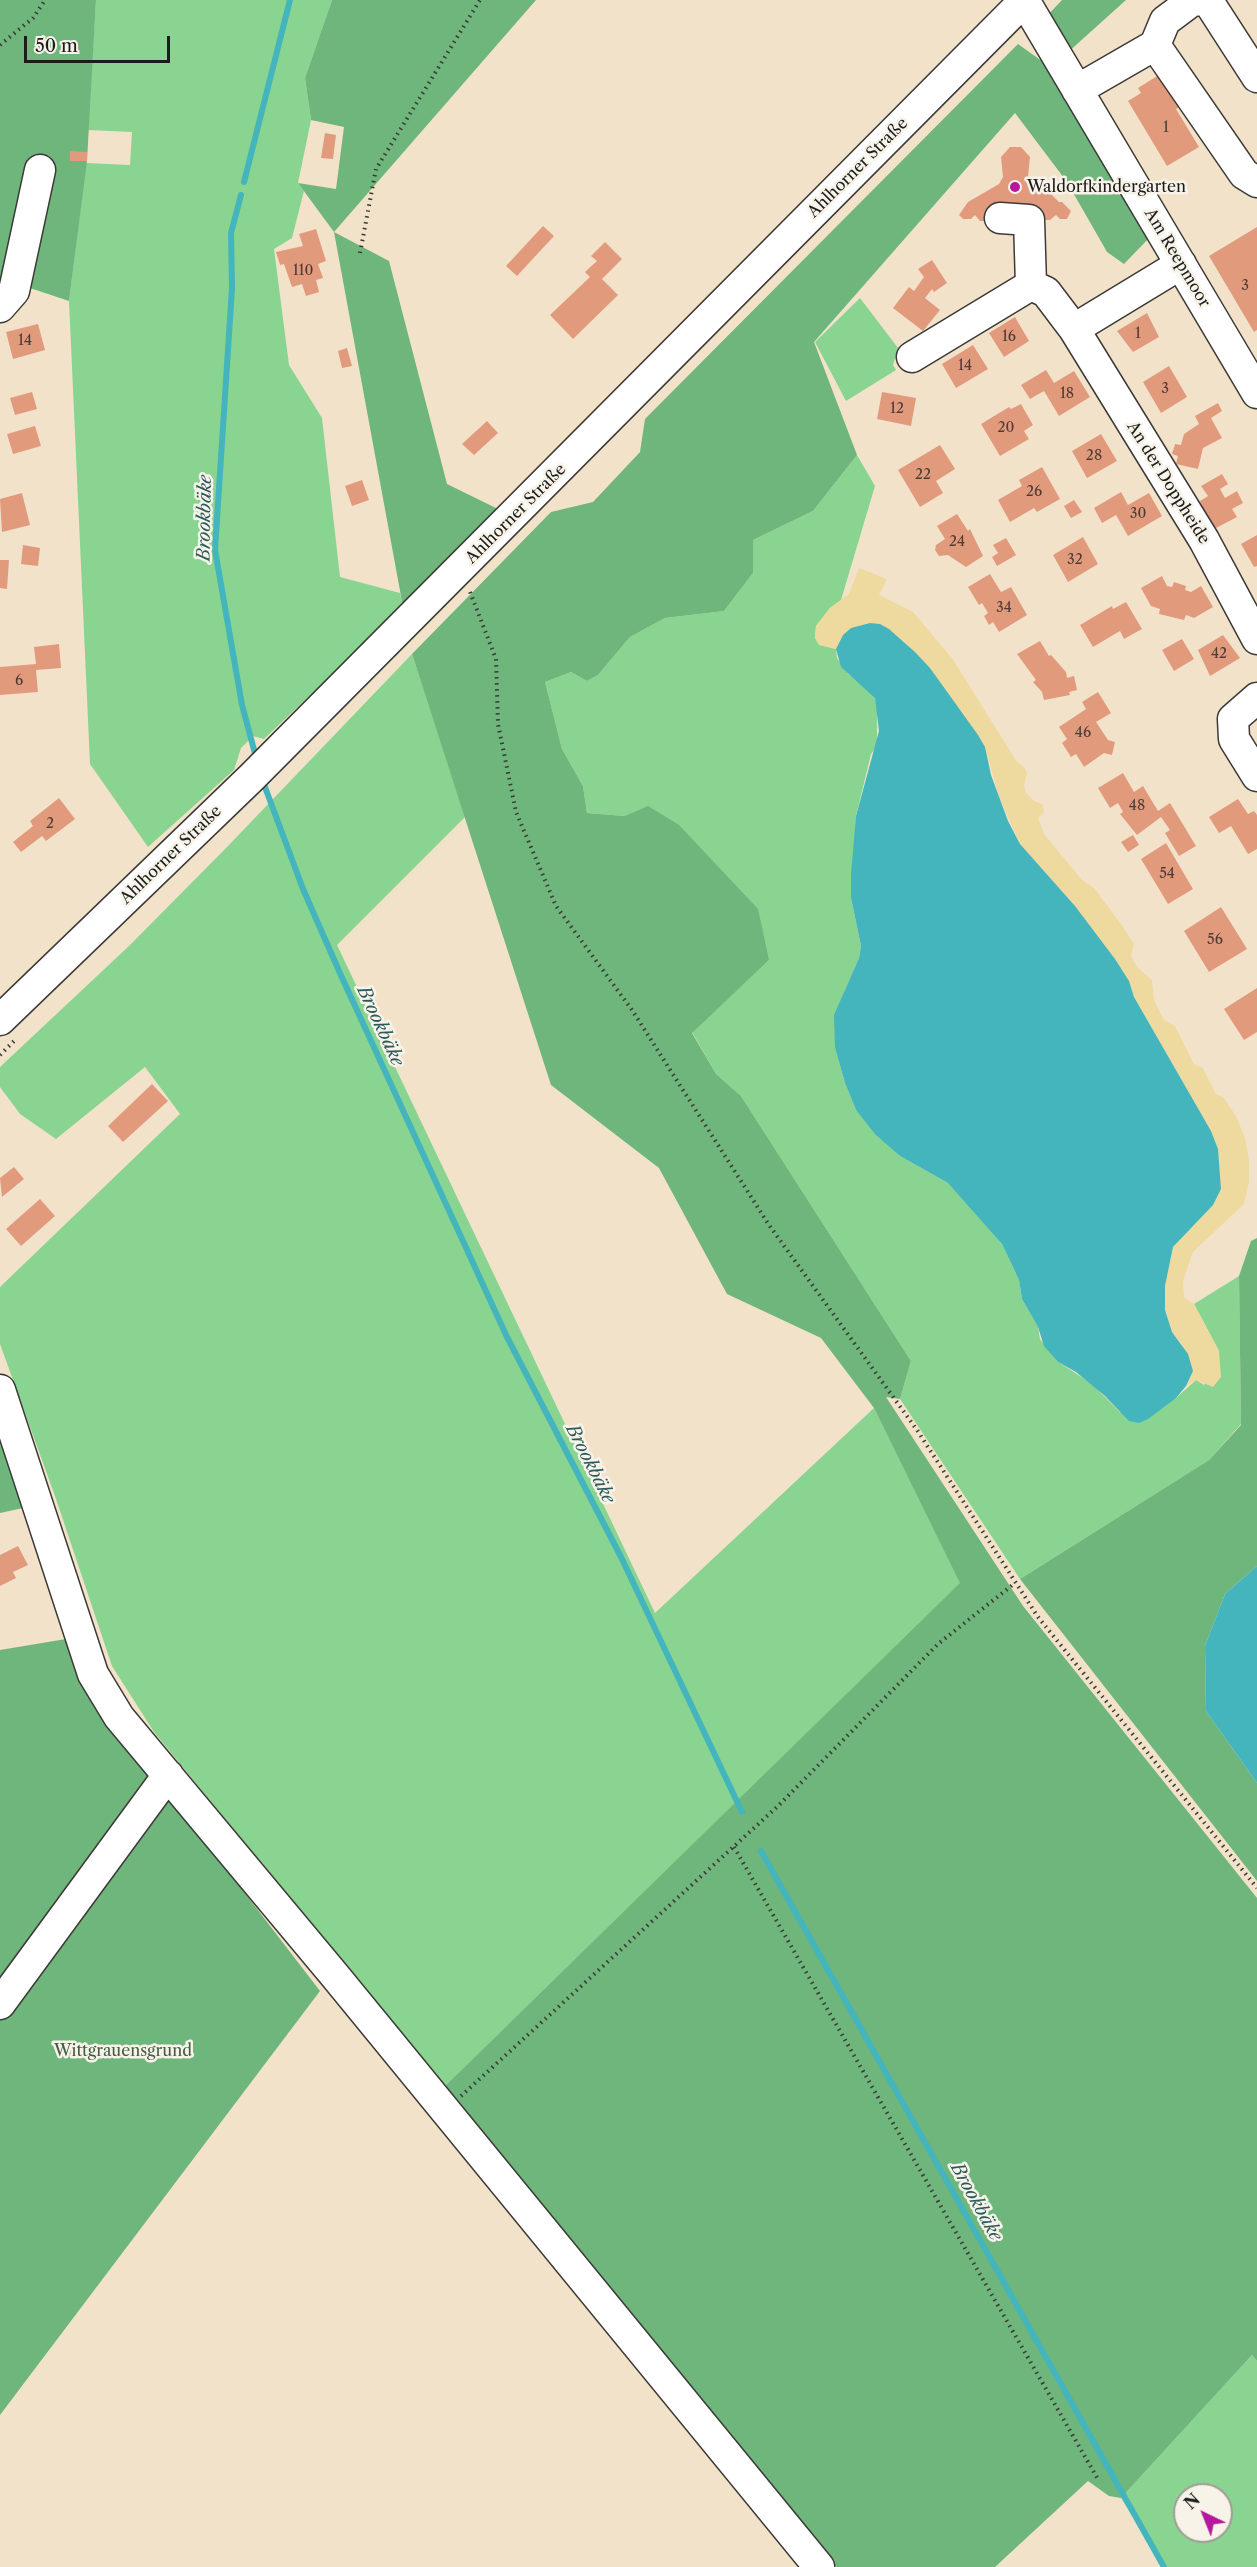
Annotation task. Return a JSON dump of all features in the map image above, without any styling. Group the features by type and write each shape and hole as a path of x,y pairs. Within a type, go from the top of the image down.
{"street":[{"name":"Am Reepmoor","path":"1024,0 1181,264 1249,361 1257,393"},
{"name":"Ahlhorner Straße","path":"0,1020 252,777 1024,0"},
{"path":"1077,90 1155,45 1165,21 1193,0 1208,1 1257,76"},
{"path":"1155,45 1244,174 1257,182"},
{"path":"0,307 14,291 40,170"},
{"path":"912,357 1031,285 1029,220 1000,218"},
{"path":"1074,329 1181,264"},
{"name":"An der Doppheide","path":"1031,285 1046,292 1074,329 1204,540 1257,639"},
{"path":"1257,698 1233,719 1234,739 1257,776"},
{"path":"0,1390 93,1674 119,1717 819,2567"},
{"path":"0,2004 168,1775"}],"path":[{"path":"0,45 33,18 45,0"},
{"path":"360,253 375,169 480,0"},
{"path":"461,568 496,659 498,724 516,812 556,906 632,1010 769,1226 917,1430 1038,1617 1257,1888"},
{"path":"445,2111 778,1806 938,1644 1015,1583"},
{"path":"734,1847 1099,2481"}],"green space":[{"path":"0,0 96,0 87,161 69,301 0,278"},
{"path":"96,0 332,0 305,78 311,120 298,183 304,191 292,238 274,249 289,365 322,418 340,577 400,593 403,607 264,739 253,736 241,748 234,770 148,847 90,764 69,301 86,163 130,165 132,132 88,130"},
{"path":"332,0 536,0 334,232 298,183 336,189 344,127 311,120 305,78"},
{"path":"1062,0 1126,0 1066,54 1044,19"},
{"path":"1018,44 1053,69 1151,236 1124,264 1107,252 1067,182 1015,113 814,342 857,455 813,511 753,540 753,573 724,611 665,618 630,637 598,675 587,681 571,672 545,682 562,749 583,786 587,813 625,816 648,806 679,825 758,909 769,960 692,1033 716,1074 741,1096 911,1361 900,1399 886,1397 1023,1606 1257,1898 1257,2361 1252,2355 1121,2498 1109,2496 1088,2481 995,2567 836,2567 444,2087 960,1583 874,1408 821,1338 727,1294 659,1168 551,1085 412,654 551,512 593,502 640,452 645,419"},
{"path":"334,232 389,261 447,484 502,511 403,607"},
{"path":"860,298 898,348 893,365 896,370 846,401 815,342"},
{"path":"857,455 875,486 841,600 830,608 816,626 815,638 820,645 836,649 837,658 848,674 868,688 875,698 877,708 877,746 871,754 856,816 851,898 861,946 859,958 843,995 835,1048 856,1110 900,1156 948,1183 966,1201 1002,1244 1019,1280 1022,1299 1038,1327 1040,1339 1058,1362 1091,1383 1120,1412 1176,1398 1196,1380 1204,1385 1219,1351 1194,1304 1239,1276 1241,1424 1209,1460 1020,1579 900,1399 911,1361 741,1096 716,1074 692,1032 769,960 625,816 587,813 583,786 562,749 545,682 571,672 587,681 598,675 630,637 665,618 724,611 753,573 753,540 813,511"},
{"path":"412,654 465,817 337,945 655,1613 874,1408 961,1583 444,2087 154,1732 112,1666 55,1496 0,1344 0,1287 180,1114 145,1067 56,1139 20,1114 0,1087 0,1067 129,946"},
{"path":"1257,1238 1257,1566 1225,1594 1205,1646 1206,1711 1257,1783 1257,1881 1020,1579 1209,1460 1241,1425 1239,1276 1251,1241"},
{"path":"0,1440 23,1508 0,1513"},
{"path":"66,1639 87,1681 156,1779 0,1986 0,1650"},
{"name":"Wittgrauensgrund","path":"168,1793 320,1991 0,2415 0,2013"},
{"path":"1252,2355 1257,2361 1257,2567 1165,2567 1121,2498"}],"sand":[{"path":"859,568 887,579 879,595 913,612 952,658 1017,762 1025,768 1026,793 1034,801 1042,804 1044,812 1038,818 1044,834 1082,880 1094,888 1121,924 1134,944 1131,956 1137,967 1152,980 1154,1000 1164,1020 1175,1026 1194,1064 1203,1068 1216,1094 1223,1097 1236,1116 1245,1138 1249,1160 1249,1182 1244,1204 1193,1252 1183,1281 1184,1297 1194,1304 1219,1351 1221,1377 1213,1387 1196,1380 1186,1386 1193,1371 1182,1344 1172,1332 1165,1310 1165,1286 1173,1247 1213,1205 1221,1189 1218,1149 1211,1131 1134,997 1129,981 1075,906 1020,844 999,797 985,747 930,668 905,642 880,624 870,623 851,628 843,635 836,649 819,645 815,638 816,626 830,608 849,594"}],"water":[{"path":"870,623 880,624 889,629 915,652 930,668 978,735 985,747 991,775 1008,821 1020,844 1075,906 1115,959 1129,981 1134,997 1211,1131 1218,1149 1221,1189 1213,1205 1173,1247 1165,1286 1165,1310 1172,1332 1188,1354 1193,1371 1186,1386 1176,1398 1139,1423 1129,1421 1105,1396 1076,1372 1058,1362 1044,1346 1038,1327 1022,1299 1019,1280 1002,1244 948,1183 900,1156 875,1134 856,1110 845,1083 835,1048 834,1015 859,958 861,946 851,898 851,874 856,816 879,731 875,698 841,667 836,649 843,635 851,628"},
{"path":"1257,1566 1257,1783 1206,1711 1205,1646 1225,1594"}],"building":[{"path":"1162,73 1181,106 1176,109 1199,147 1167,166 1128,101 1141,93 1138,88"},
{"path":"325,133 336,135 333,159 321,158"},
{"name":"Waldorfkindergarten","path":"1010,147 1021,147 1030,157 1028,177 1031,184 1047,190 1059,202 1062,202 1071,211 1067,219 1060,219 1056,215 1050,220 1042,220 1036,215 1034,206 1025,204 1021,208 988,221 980,221 975,215 971,219 963,219 959,215 968,202 999,184 1003,177 1001,157"},
{"path":"70,151 87,152 87,161 70,161"},
{"path":"543,226 554,236 517,276 506,266"},
{"path":"1257,227 1257,330 1254,332 1209,256"},
{"path":"316,229 326,261 318,264 323,278 316,280 319,292 306,296 302,284 292,287 284,264 280,265 276,252 303,246 299,234"},
{"path":"605,242 622,259 602,279 618,295 573,339 550,315 590,277 585,272 597,261 591,256"},
{"path":"932,260 947,283 934,292 932,289 925,298 940,310 923,331 893,308 909,287 914,291 924,277 918,269"},
{"path":"1147,313 1159,337 1133,352 1117,331"},
{"path":"1015,317 1029,341 1004,357 989,333"},
{"path":"38,324 45,350 13,359 6,332"},
{"path":"973,345 988,369 956,388 942,364"},
{"path":"347,348 352,366 342,368 338,351"},
{"path":"1169,366 1187,397 1161,413 1143,382"},
{"path":"1046,370 1054,383 1074,371 1090,397 1059,416 1044,391 1030,399 1021,385"},
{"path":"32,392 37,409 15,415 10,398"},
{"path":"882,392 916,398 911,426 877,419"},
{"path":"1218,403 1222,411 1211,418 1222,438 1203,448 1198,469 1176,464 1178,456 1172,454 1175,444 1181,445 1184,434 1199,424 1195,416"},
{"path":"1021,404 1033,425 1024,431 1029,439 1000,456 981,424 1009,407 1011,409"},
{"path":"487,421 498,433 474,455 462,444"},
{"path":"35,426 41,446 13,454 7,434"},
{"path":"1101,434 1117,461 1087,478 1072,451"},
{"path":"940,445 955,469 936,481 943,493 920,507 898,470"},
{"path":"1042,467 1060,499 1037,512 1034,508 1010,522 998,500 1022,486 1019,480"},
{"path":"1222,474 1228,484 1220,489 1225,498 1237,491 1243,503 1232,509 1237,517 1216,528 1203,511 1200,501 1208,496 1201,486"},
{"path":"362,480 369,500 352,506 345,486"},
{"path":"1121,492 1128,505 1149,493 1162,516 1128,536 1116,515 1102,523 1094,508"},
{"path":"22,493 30,525 2,532 0,499"},
{"path":"1074,500 1082,512 1071,518 1064,506"},
{"path":"957,514 968,531 970,529 983,556 966,567 948,555 939,556 935,550 936,545 945,539 937,526"},
{"path":"1257,535 1257,566 1254,567 1241,544"},
{"path":"1083,537 1098,564 1068,582 1053,555"},
{"path":"1006,538 1016,555 997,566 992,557 998,553 993,545"},
{"path":"23,545 40,548 38,566 21,564"},
{"path":"0,560 9,560 7,589 0,588"},
{"path":"990,574 1001,592 1011,587 1027,615 999,632 993,622 989,625 984,616 988,613 982,603 979,605 968,587"},
{"path":"1162,576 1167,586 1172,587 1174,582 1186,586 1185,590 1191,592 1201,586 1213,607 1194,618 1186,615 1184,620 1159,614 1160,609 1151,606 1141,588"},
{"path":"1126,602 1142,629 1124,639 1120,631 1093,647 1080,625 1112,606 1113,609"},
{"path":"1223,635 1240,658 1210,676 1198,650"},
{"path":"1182,639 1194,659 1174,671 1162,650"},
{"path":"1040,641 1049,656 1051,655 1066,672 1067,678 1074,676 1077,690 1069,692 1070,695 1044,700 1042,692 1033,682 1036,680 1017,654"},
{"path":"59,644 61,668 36,670 38,692 0,695 0,667 36,664 34,647"},
{"path":"1098,692 1111,713 1096,722 1108,740 1115,742 1112,755 1104,753 1084,767 1076,754 1071,757 1062,743 1067,739 1059,727 1086,709 1082,702"},
{"path":"1123,773 1134,792 1143,786 1158,811 1170,803 1196,846 1179,856 1165,833 1170,830 1161,817 1137,835 1120,814 1123,812 1118,803 1110,808 1098,788"},
{"path":"59,798 75,819 46,841 42,836 21,852 13,842 33,826 30,821"},
{"path":"1238,799 1248,814 1254,811 1257,815 1257,849 1248,854 1231,826 1219,833 1209,817"},
{"path":"1133,835 1139,845 1128,852 1121,842"},
{"path":"1166,843 1193,889 1168,904 1141,859"},
{"path":"1221,907 1247,949 1209,972 1184,931"},
{"path":"1257,988 1257,1032 1244,1040 1224,1009"},
{"path":"152,1084 168,1101 123,1142 108,1126"},
{"path":"14,1167 24,1179 2,1197 0,1178"},
{"path":"40,1199 55,1216 21,1246 6,1229"},
{"path":"18,1546 28,1565 13,1572 16,1578 0,1586 0,1555"}],"waterway":[{"name":"Brookbäke","path":"244,182 290,0"},
{"name":"Brookbäke","path":"241,195 231,233 232,288 215,550 242,705 257,761"},
{"name":"Brookbäke","path":"262,779 303,889 339,971 507,1337 621,1557 742,1812"},
{"name":"Brookbäke","path":"761,1851 1164,2567"}],"place":[{"name":"Waldorfkindergarten","path":"1015,187"}]}
